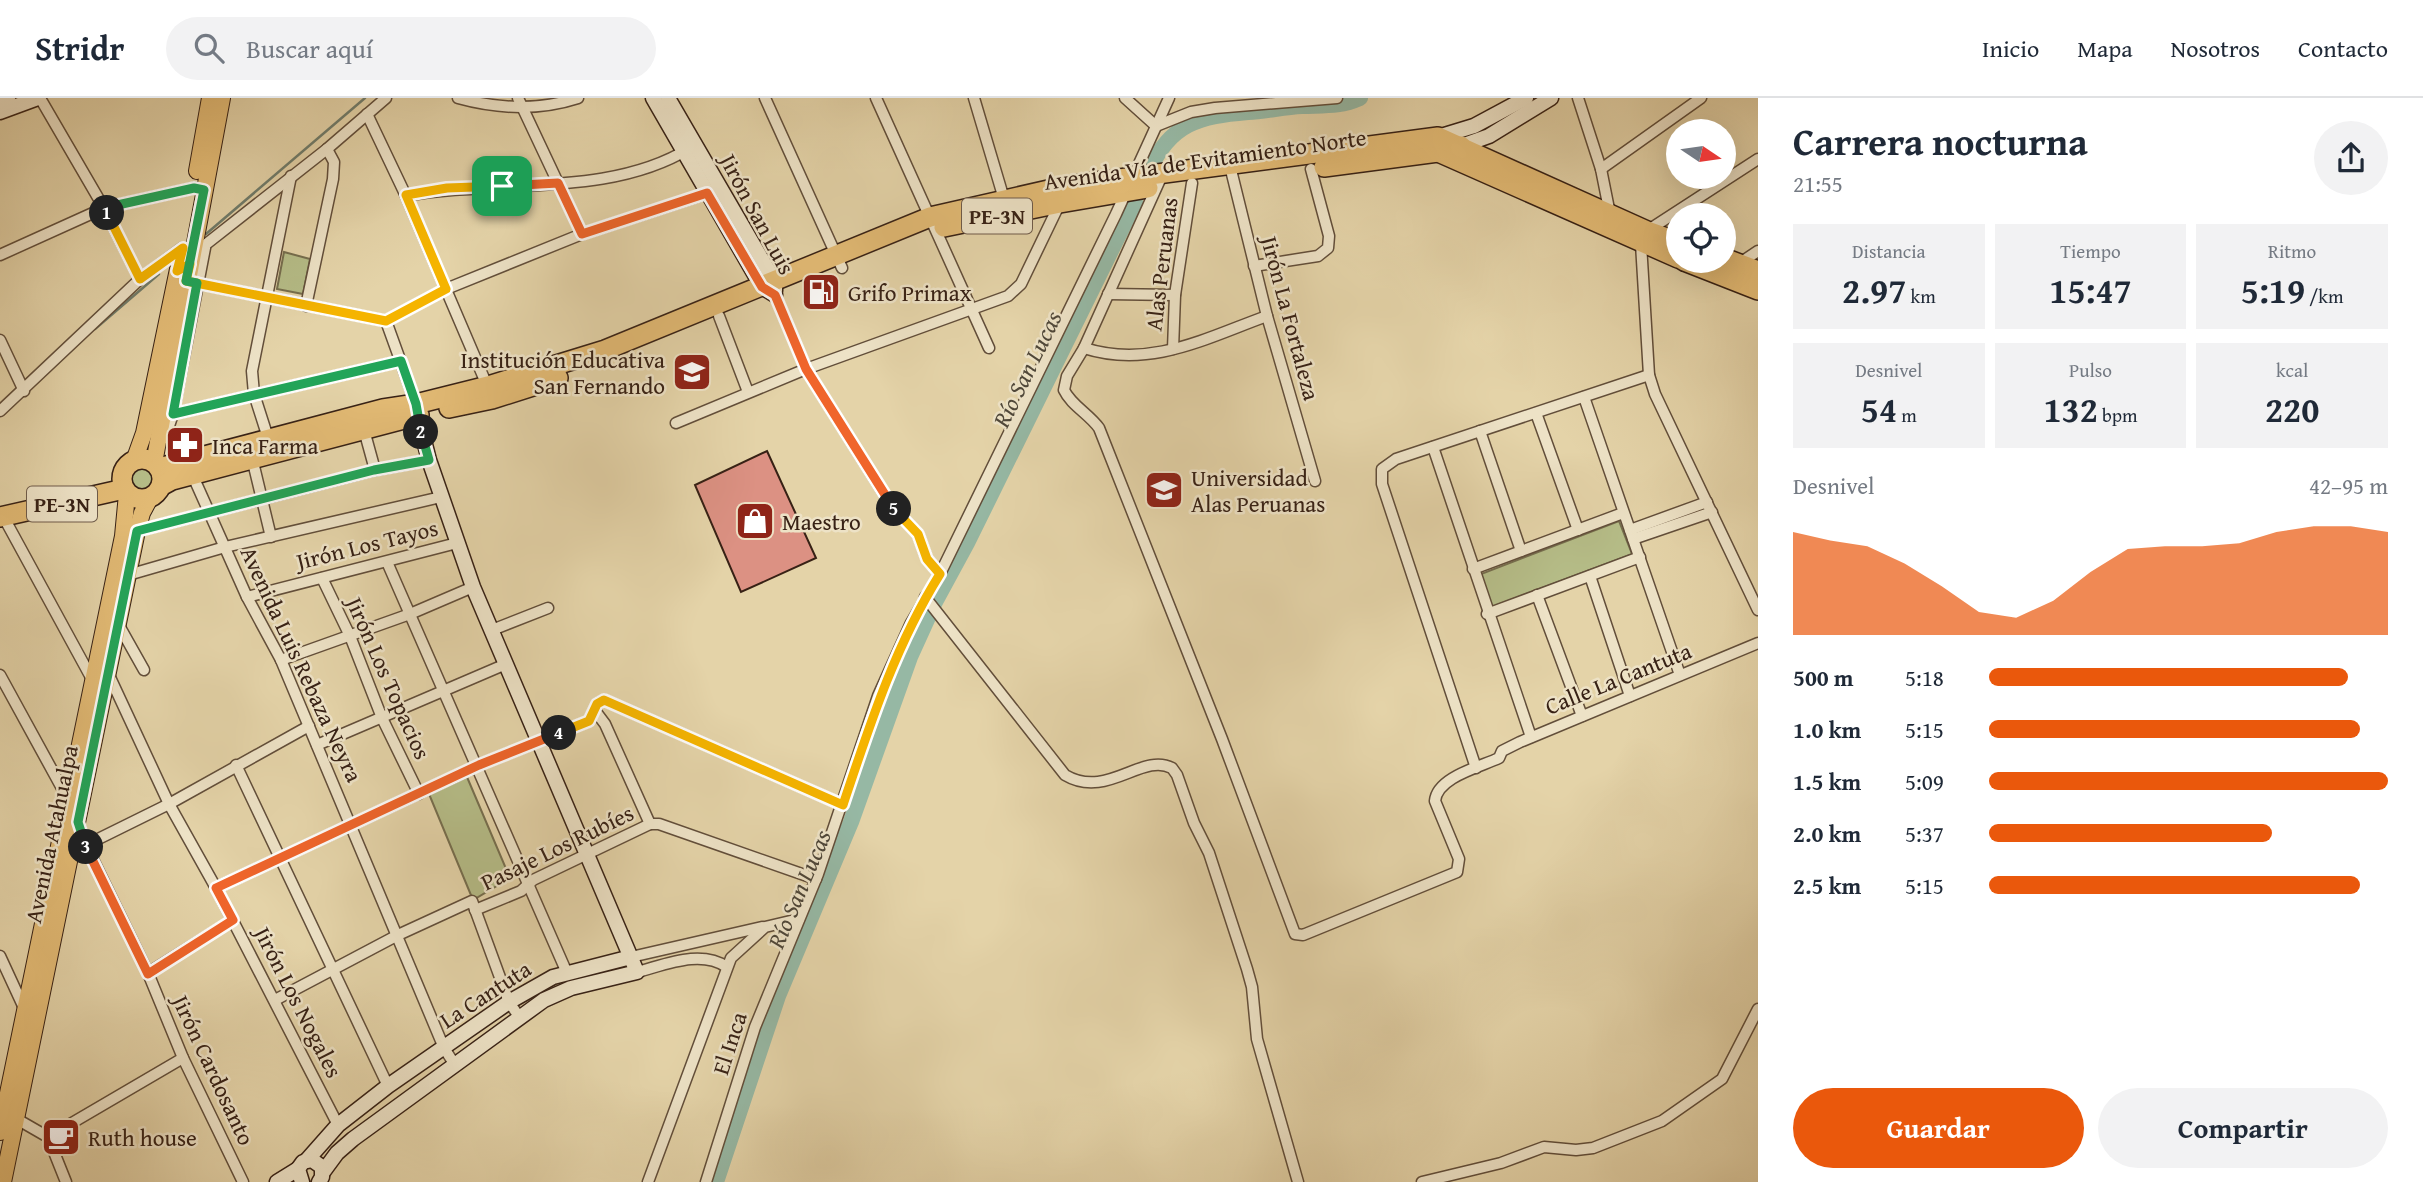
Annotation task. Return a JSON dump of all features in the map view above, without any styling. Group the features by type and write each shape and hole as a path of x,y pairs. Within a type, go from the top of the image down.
{"highway":[{"name":"Avenida Vía de Evitamiento Norte","path":"1004,199 1066,186 1145,182 1231,172 1412,142 1461,146"},
{"name":"PE-3N","path":"1438,145 1644,237 1666,240"},
{"name":"Avenida Vía de Evitamiento Norte","path":"933,223 1060,203 1145,182 1192,183 1231,172 1311,169 1438,145"},
{"name":"PE-3N","path":"1461,146 1610,214 1666,251"},
{"name":"PE-3N","path":"638,344 933,223 1004,199"},
{"path":"1715,273 1758,290"},
{"name":"PE-3N","path":"156,476 192,474 252,458 270,446 364,430 416,410 490,392 719,316 771,288"},
{"name":"PE-3N","path":"126,477 138,500 156,476 270,446 383,409 416,410"},
{"name":"PE-3N","path":"1,513 126,477 142,459 156,476"}],"main road":[{"name":"Avenida Atahualpa","path":"0,1132 69,801 100,677 117,622 137,531 156,476 188,275 210,98"},
{"name":"Avenida Atahualpa","path":"3,1182 78,822 125,528 126,477 144,433 152,392 188,275 183,248 222,98"}],"street":[{"path":"0,101 8,98"},
{"path":"0,112 39,98 104,208 140,279"},
{"path":"386,98 327,149 205,245 188,275 267,298 386,321 446,289 582,234 713,191"},
{"path":"458,98 484,106 578,98"},
{"name":"Jirón San Luis","path":"653,98 689,148"},
{"name":"Jirón San Luis","path":"668,98 689,148 771,288"},
{"path":"765,98 839,262"},
{"path":"876,98 989,348"},
{"path":"974,98 1004,199"},
{"path":"1125,98 1156,126"},
{"path":"1169,98 1156,126 1145,182 1108,295 1084,348 1100,353 1150,356 1267,316"},
{"path":"1156,126 1191,112 1215,108 1337,98"},
{"path":"1438,145 1526,98"},
{"path":"1461,146 1489,135 1552,98"},
{"path":"1578,98 1601,169 1610,214"},
{"path":"1601,169 1701,98"},
{"path":"521,103 582,234"},
{"path":"367,114 406,195 490,392"},
{"path":"406,195 447,188 558,183 642,171 689,148"},
{"path":"306,306 333,179 334,162 327,149"},
{"path":"1758,159 1644,237 1649,375 1655,394 1758,610"},
{"path":"1254,266 1318,256 1328,248 1329,236 1311,169"},
{"name":"Jirón La Fortaleza","path":"1231,172 1267,316 1315,481"},
{"path":"270,446 254,394 252,371 291,176"},
{"name":"El Inca","path":"706,1182 755,1027 816,879 878,696 911,623 940,574 1145,182"},
{"name":"Alas Peruanas","path":"1172,349 1175,295 1192,183"},
{"path":"0,255 104,208 199,189"},
{"path":"676,423 806,369 1015,292 1060,203"},
{"name":"Avenida Atahualpa","path":"156,476 173,414 188,275 205,245"},
{"path":"0,411 140,279 183,248"},
{"path":"1741,264 1758,251"},
{"path":"771,288 806,369 893,508 918,534 927,559 940,574"},
{"path":"1108,295 1175,295"},
{"path":"719,316 748,392"},
{"path":"386,321 401,361 441,497 473,587 589,855 636,972"},
{"path":"0,340 24,391"},
{"name":"Calle La Cantuta","path":"1084,348 1067,376 1064,390 1066,396 1090,415 1099,428 1217,728 1293,932 1303,935 1457,872 1459,859 1435,801 1436,793 1445,783 1499,758 1502,751 1531,737 1758,643"},
{"path":"173,414 401,361"},
{"path":"1476,768 1382,484 1382,468 1433,447 1649,375"},
{"path":"1584,397 1680,675"},
{"path":"1536,413 1578,530"},
{"path":"364,430 374,470"},
{"path":"1480,432 1521,551"},
{"path":"1433,447 1487,614 1531,737"},
{"path":"252,458 271,537"},
{"path":"137,531 374,470 429,460"},
{"name":"Avenida Luis Rebaza Neyra","path":"192,474 247,597 281,660 444,1048 456,1065"},
{"path":"128,575 225,547 441,497"},
{"path":"1632,535 1710,507"},
{"name":"Jirón Los Nogales","path":"1,513 100,677 216,888 338,1125"},
{"path":"1473,569 1623,513"},
{"name":"Jirón Los Tayos","path":"247,597 457,543"},
{"path":"1487,614 1640,557"},
{"path":"387,562 479,765 567,973"},
{"path":"1590,576 1630,696"},
{"name":"Jirón Los Topacios","path":"322,578 350,636 382,718 419,794"},
{"path":"281,660 410,614 473,587"},
{"path":"1537,595 1582,716"},
{"path":"926,599 1065,775 1080,783 1097,783 1157,764 1172,768 1177,775 1194,823 1209,853 1247,969 1252,987 1257,1039 1297,1182"},
{"path":"492,630 548,608"},
{"path":"117,622 144,670"},
{"path":"317,745 506,664"},
{"name":"Jirón Cardosanto","path":"0,675 69,801 86,845 148,974 183,1058 243,1182"},
{"path":"216,888 479,765 589,721 600,701 612,702 843,805"},
{"path":"596,712 650,824"},
{"path":"86,845 169,804 309,726"},
{"path":"236,765 388,1086"},
{"name":"Pasaje Los Rubíes","path":"275,1000 398,935 521,891 529,883 650,824 659,824 816,879"},
{"path":"473,906 509,1002 520,1018"},
{"name":"La Cantuta","path":"302,1170 338,1125 388,1086 538,984 567,973 631,957 799,919"},
{"path":"148,974 233,920"},
{"path":"648,1182 727,967 735,953 765,927"},
{"path":"725,936 732,942 735,953"},
{"path":"0,956 24,1008"},
{"name":"La Cantuta","path":"322,1178 337,1153 353,1139 544,1000 570,988 702,958 717,961 727,967"},
{"path":"1422,1182 1501,1163 1544,1147 1576,1150 1593,1148 1662,1121 1722,1079 1758,1010"},
{"path":"48,1137 183,1058"},
{"path":"15,1118 48,1137 66,1182"},
{"name":"La Cantuta","path":"277,1182 319,1164 322,1178"}],"green space":[{"path":"284,252 310,259 303,294 277,289"},
{"path":"141,464 151,469 156,479 151,489 141,494 131,489 126,479 131,469"},
{"path":"1619,521 1632,554 1492,607 1481,574"},
{"path":"467,777 510,878 473,900 429,794"}],"building":[{"name":"Maestro","path":"767,451 816,558 741,592 695,485"}],"waterway":[{"path":"206,234 365,98"},
{"name":"Río San Lucas","path":"1149,171 1157,155 1177,132 1201,120 1231,114 1339,104 1360,98"},
{"name":"Río San Lucas","path":"716,1182 778,996 851,822 910,657 1135,202"},
{"path":"95,329 159,274"}],"place":[{"name":"Grifo Primax","path":"821,292"},
{"name":"Institución Educativa San Fernando","path":"692,372"},
{"name":"Inca Farma","path":"185,445"},
{"name":"Universidad Alas Peruanas","path":"1164,490"},
{"name":"Maestro","path":"755,521"},
{"name":"Ruth house","path":"61,1137"}],"route":[{"path":"502,186 447,188 406,195 446,289 386,321 306,306 197,283 186,281 190,264 177,271 183,248 140,279 104,208 194,188 204,190 190,264 186,281 197,283 173,414 401,361 416,404 416,415 429,460 374,470 137,531 78,822 86,845 148,974 233,920 216,888 479,765 579,726 589,721 596,712 597,704 604,700 843,805 878,696 911,623 940,574 927,559 922,541 893,508 806,369 775,295 762,287 707,193 582,234 558,183 502,186"}]}
